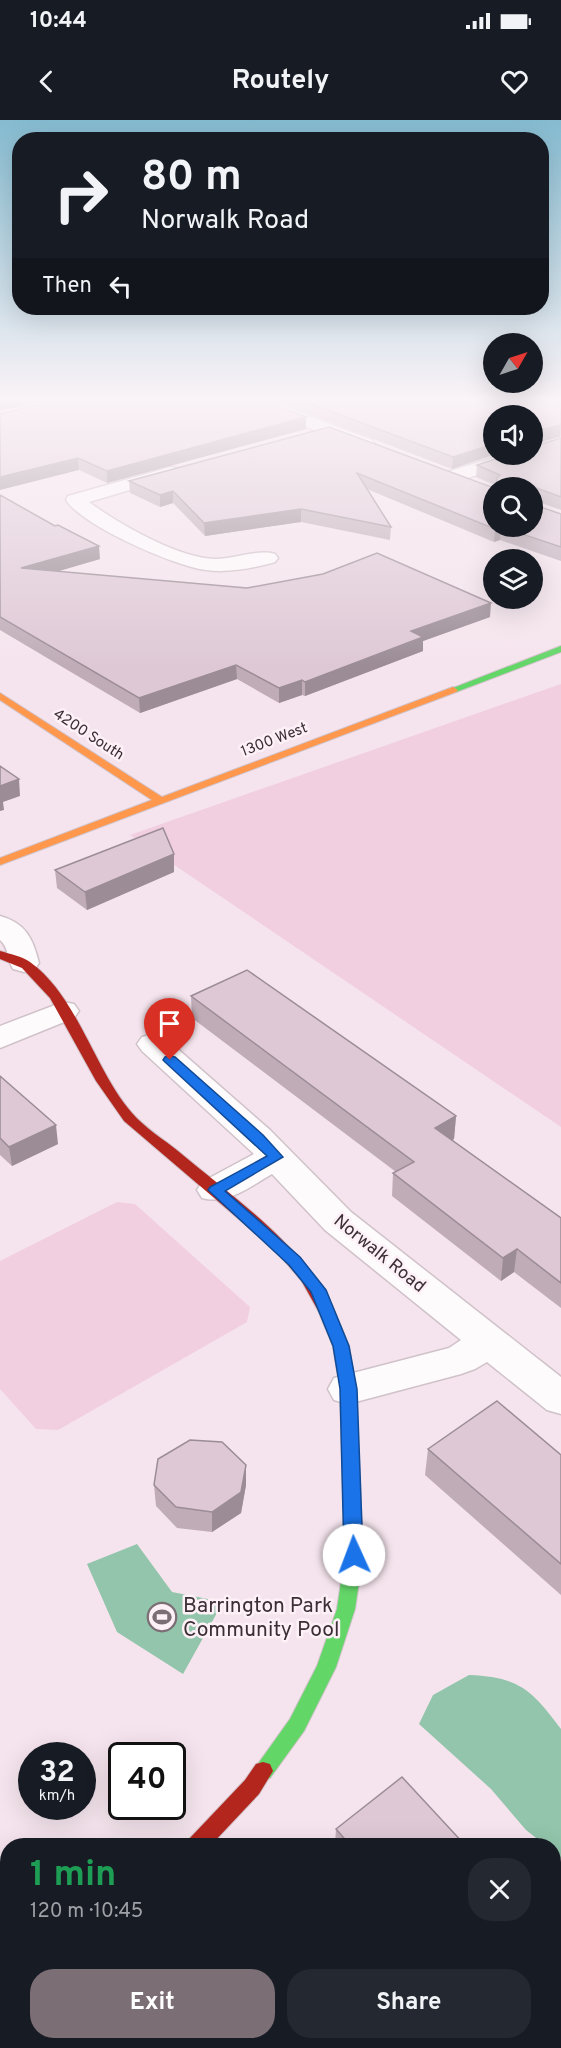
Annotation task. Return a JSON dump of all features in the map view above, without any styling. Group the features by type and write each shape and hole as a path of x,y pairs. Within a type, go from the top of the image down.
{"street":[{"path":"124,486 75,500 101,518 176,556 200,564 225,564 268,558"},
{"name":"1300 West","path":"0,862 561,649"},
{"name":"4200 South","path":"0,696 159,800"},
{"path":"0,925 20,941 12,959 39,977 63,1011 113,1100 129,1118 266,1232 295,1261 318,1290 341,1346 348,1389 354,1555 346,1609 326,1667 297,1725 252,1787 205,1838"},
{"path":"0,1038 63,1011"},
{"name":"Norwalk Road","path":"153,1044 258,1138 338,1221 561,1399"},
{"path":"215,1190 276,1157"},
{"path":"348,1389 461,1359 489,1342"}],"shaded area":[{"path":"561,684 561,1127 130,835"},
{"path":"117,1202 135,1204 250,1307 247,1322 58,1430 36,1429 0,1389 0,1261"},
{"name":"Barrington Park Community Pool","path":"137,1544 172,1592 223,1602 183,1674 117,1632 87,1564"},
{"path":"469,1675 486,1676 523,1688 541,1704 561,1729 561,1838 536,1838 526,1830 491,1789 419,1724 433,1695"}],"building":[{"path":"140,486 365,486 391,527 301,509 204,523 173,491 160,495"},
{"path":"389,486 483,486 483,524"},
{"path":"543,486 561,486 561,497 543,490"},
{"path":"0,495 55,526 58,525 99,546 21,568 247,588 323,574 377,553 483,599 483,606 411,631 423,637 305,682 302,680 279,688 236,665 139,698 0,617"},
{"path":"543,508 561,514 561,547 531,537 543,537"},
{"path":"0,766 19,779 0,786"},
{"path":"163,828 174,854 85,892 55,870"},
{"path":"247,970 456,1116 435,1128 561,1218 561,1283 517,1249 503,1258 393,1173 414,1162 191,996"},
{"path":"0,1076 56,1125 9,1147 0,1138"},
{"path":"497,1401 561,1455 561,1564 428,1449"},
{"path":"190,1440 222,1442 246,1465 241,1492 212,1512 176,1507 154,1485 158,1459"},
{"path":"402,1777 459,1838 344,1838 336,1829"}],"traffic: fast":[{"path":"453,690 561,649"},
{"path":"263,1771 297,1725 326,1667 346,1609 354,1555 348,1389 341,1346 326,1310"}],"traffic: slow":[{"path":"0,862 453,690"},
{"path":"0,696 159,800"}],"traffic: jam":[{"path":"0,955 23,963 41,979 55,997 103,1081 129,1118 281,1246 307,1276 326,1310"},
{"path":"204,1838 252,1787 263,1771"}],"place":[{"name":"Barrington Park Community Pool","path":"162,1617"}],"route":[{"path":"170,1060 258,1138 276,1157 215,1190 266,1232 295,1261 318,1290 341,1346 348,1389 354,1555"}]}
